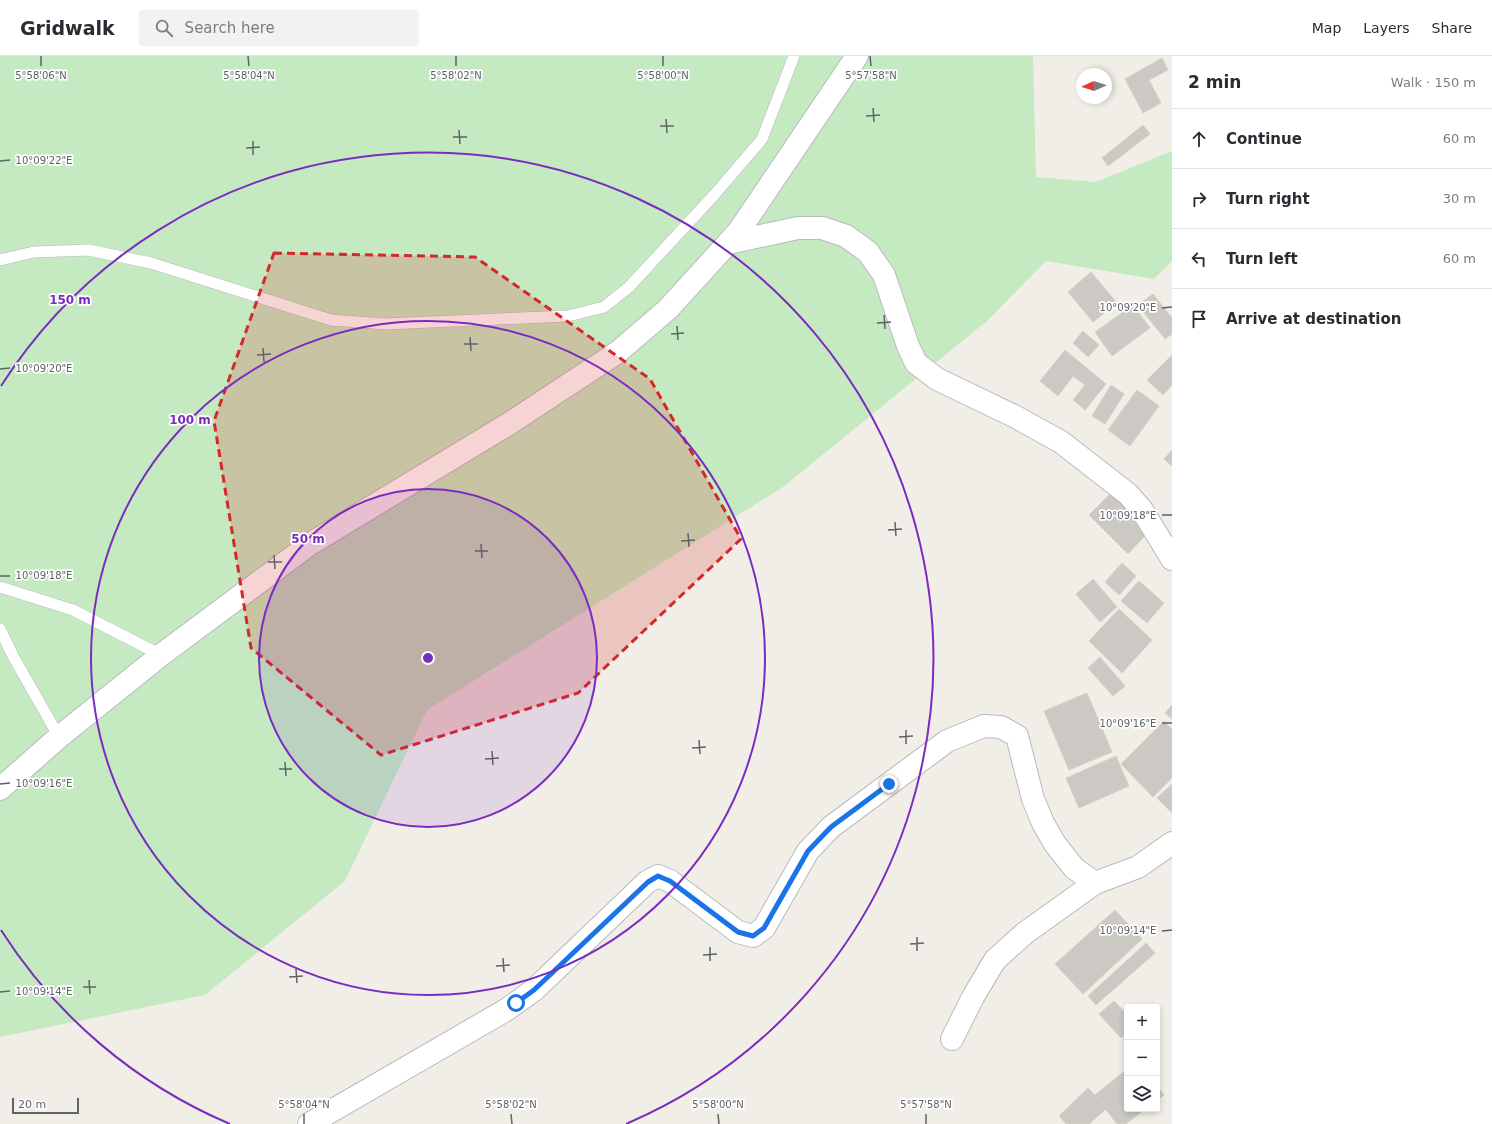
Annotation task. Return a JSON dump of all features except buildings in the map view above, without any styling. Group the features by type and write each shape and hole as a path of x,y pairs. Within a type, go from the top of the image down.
{"street":[{"path":"0,789 59,737 161,655 310,544 507,425 618,352 668,309 739,231 857,56"},
{"path":"728,243 798,228 822,228 846,236 868,252 884,275 908,346 916,363 937,379 1014,416 1061,442 1128,494 1142,510 1172,559"},
{"path":"309,1124 506,1010 534,990 648,882 658,876 670,881 738,932 753,936 764,928 808,851 831,827 947,740 984,726 1001,727 1017,736 1033,799 1043,823 1055,844 1074,868 1095,883"},
{"path":"952,1039 995,960 1025,933 1095,883 1138,867 1172,843"}],"lane":[{"path":"0,260 34,252 89,250 151,263 331,320 385,324 443,322 568,316 604,307 629,287 715,194 762,139 794,56"},
{"path":"0,587 72,610 161,655"},
{"path":"0,629 12,656 59,737"}],"highlighted area":[{"path":"274,253 475,257 650,379 741,539 578,693 381,755 251,648 214,421"}],"green space":[{"path":"0,56 1033,56 1036,177 1096,182 1172,151 1172,261 1154,279 1046,261 987,321 783,487 427,710 345,881 205,995 0,1037"}],"route":[{"path":"516,1003 534,990 648,882 658,876 670,881 738,932 753,936 764,928 808,851 831,827 889,784"}]}
